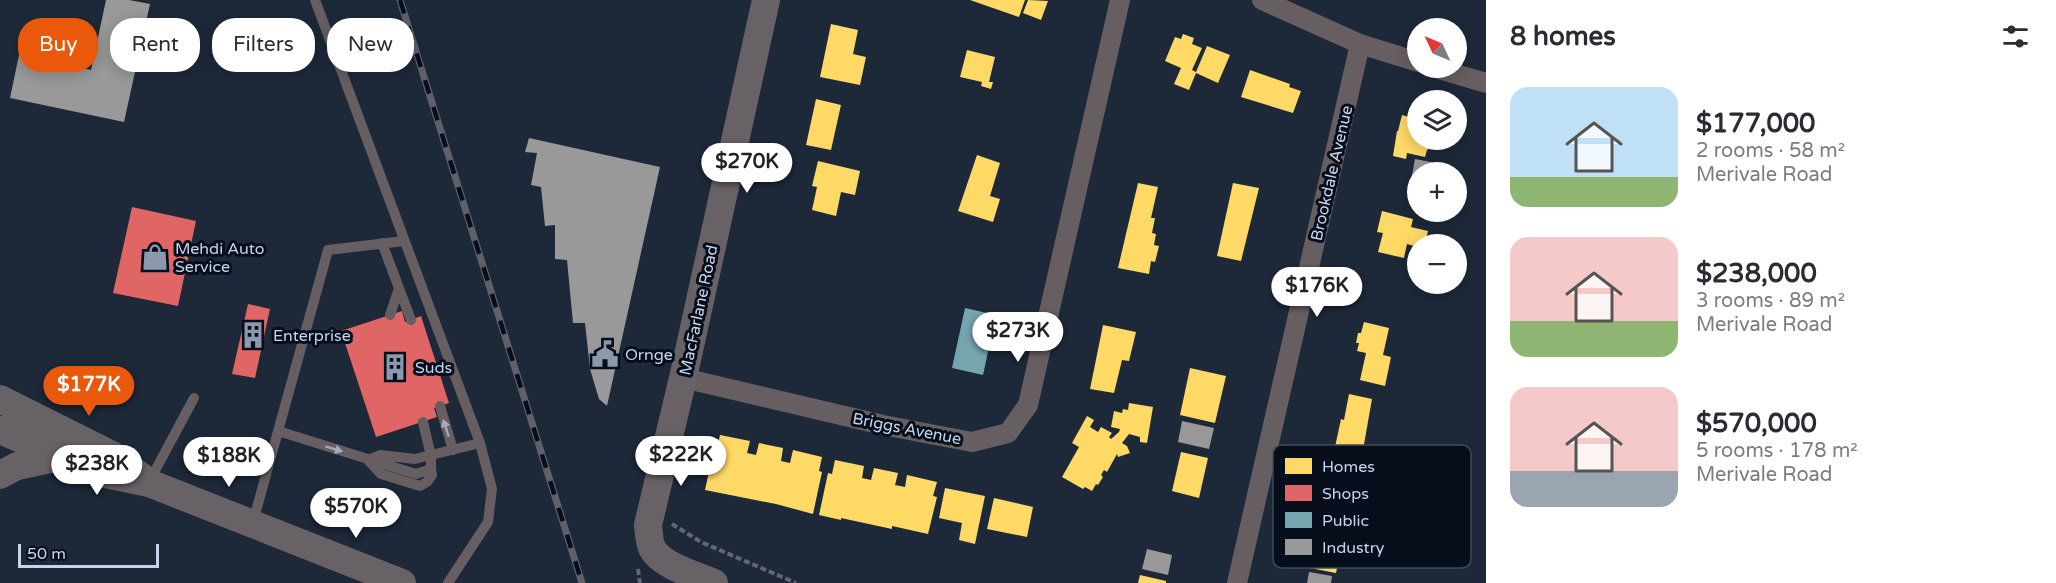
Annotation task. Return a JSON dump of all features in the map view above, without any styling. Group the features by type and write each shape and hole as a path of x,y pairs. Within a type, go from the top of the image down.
{"main road":[{"name":"MacFarlane Road","path":"714,583 668,564 652,548 648,525 683,378 766,0"},
{"path":"0,399 112,455 149,483"},
{"path":"0,430 100,473 149,483 253,522 402,583"},
{"path":"0,475 17,466 60,457"}],"street":[{"name":"Briggs Avenue","path":"683,378 883,424 972,441 1008,433 1028,405 1120,0"},
{"path":"1262,0 1360,44 1407,59"},
{"name":"Brookdale Avenue","path":"1237,583 1360,44"},
{"path":"1467,77 1486,83"}],"lane":[{"path":"315,0 480,443 492,489 488,522 448,583"},
{"path":"253,522 328,250 404,241"},
{"path":"382,243 411,320"},
{"path":"390,315 399,291"},
{"path":"149,483 194,398"},
{"path":"440,406 453,450"},
{"path":"278,431 416,474 431,469 431,456 423,422"},
{"path":"368,460 380,455 416,459 480,443"}],"path":[{"path":"653,505 671,523 701,542 796,583"}],"building: Homes":[{"path":"970,0 1025,0 1019,17"},
{"path":"1028,0 1048,1 1041,20 1023,13"},
{"path":"831,24 858,30 853,54 866,57 860,85 820,77"},
{"path":"1183,34 1194,38 1192,44 1202,48 1192,70 1196,72 1207,46 1230,55 1218,83 1196,73 1189,90 1174,84 1181,68 1165,61 1175,37 1181,39"},
{"path":"967,50 995,57 989,82 993,82 991,89 981,86 982,82 960,77"},
{"path":"1250,70 1290,84 1289,87 1301,91 1293,113 1241,97"},
{"path":"816,99 841,105 831,150 806,145"},
{"path":"1402,115 1407,116 1407,150 1427,150 1425,157 1407,153 1406,159 1393,156"},
{"path":"977,155 1000,163 990,196 1000,199 993,222 958,211"},
{"path":"818,161 860,171 855,195 841,192 836,216 812,210 817,187 812,186"},
{"path":"1138,183 1158,187 1151,218 1155,218 1152,233 1156,234 1154,245 1159,246 1155,262 1151,261 1149,274 1118,268"},
{"path":"1233,183 1259,188 1241,261 1217,256"},
{"path":"1382,211 1407,217 1407,222 1412,222 1411,227 1428,231 1427,234 1407,234 1404,258 1378,252 1383,233 1377,232"},
{"path":"1364,322 1389,328 1383,355 1391,357 1385,386 1360,380 1366,353 1357,351 1359,343 1356,343"},
{"path":"1103,325 1136,332 1129,361 1122,360 1114,393 1090,389"},
{"path":"1190,368 1226,376 1215,423 1180,415"},
{"path":"1349,394 1372,399 1364,445 1335,445 1341,419 1344,420"},
{"path":"1129,403 1153,407 1147,443 1140,442 1140,437 1129,434 1122,443 1127,446 1130,453 1118,457 1117,454 1107,472 1104,470 1101,475 1103,477 1092,491 1085,487 1083,489 1062,477 1079,447 1072,443 1087,416 1094,420 1090,427 1098,432 1101,427 1112,433 1109,437 1111,439 1120,429 1111,427 1114,411 1122,413 1123,409 1128,410"},
{"path":"720,435 750,441 747,453 756,455 759,443 783,448 781,461 790,463 793,450 822,457 819,471 822,472 813,514 705,490 714,448 717,448"},
{"path":"1181,452 1208,458 1199,498 1172,491"},
{"path":"835,460 864,466 862,478 871,480 874,468 898,473 895,485 905,487 907,475 937,482 933,496 937,497 928,534 819,515 828,473 832,474"},
{"path":"945,488 985,496 975,544 959,540 962,523 939,518"},
{"path":"994,498 1033,507 1027,537 987,529"},
{"path":"1310,568 1337,568 1336,573"},
{"path":"1140,575 1166,581 1166,583 1138,583"}],"building: Shops":[{"name":"Mehdi Auto Service","path":"132,207 196,221 178,306 113,293"},
{"name":"Enterprise","path":"248,304 270,309 255,378 232,374"},
{"name":"Suds","path":"402,311 405,322 421,316 449,403 434,408 437,417 376,437 341,331"}],"building: Public":[{"path":"965,308 996,315 983,375 952,368"}],"building: Industry":[{"path":"106,0 129,0 150,4 147,18 110,18 110,72 135,72 124,122 10,98 18,60 18,72 98,72 98,37"},
{"path":"529,138 660,167 607,406 599,399 590,369 585,323 573,323 567,260 555,259 555,225 545,226 541,187 531,185 537,153 525,152"},
{"path":"1415,159 1431,162 1414,162"},
{"path":"1182,421 1214,428 1209,449 1178,442"},
{"path":"1147,549 1172,555 1168,575 1142,569"},
{"path":"1309,572 1332,576 1331,583 1307,583"}],"railway":[{"path":"400,0 582,583"}],"place":[{"name":"Mehdi Auto Service","path":"155,257"},
{"name":"Enterprise","path":"253,335"},
{"name":"Ornge","path":"605,354"},
{"name":"Suds","path":"395,367"}]}
